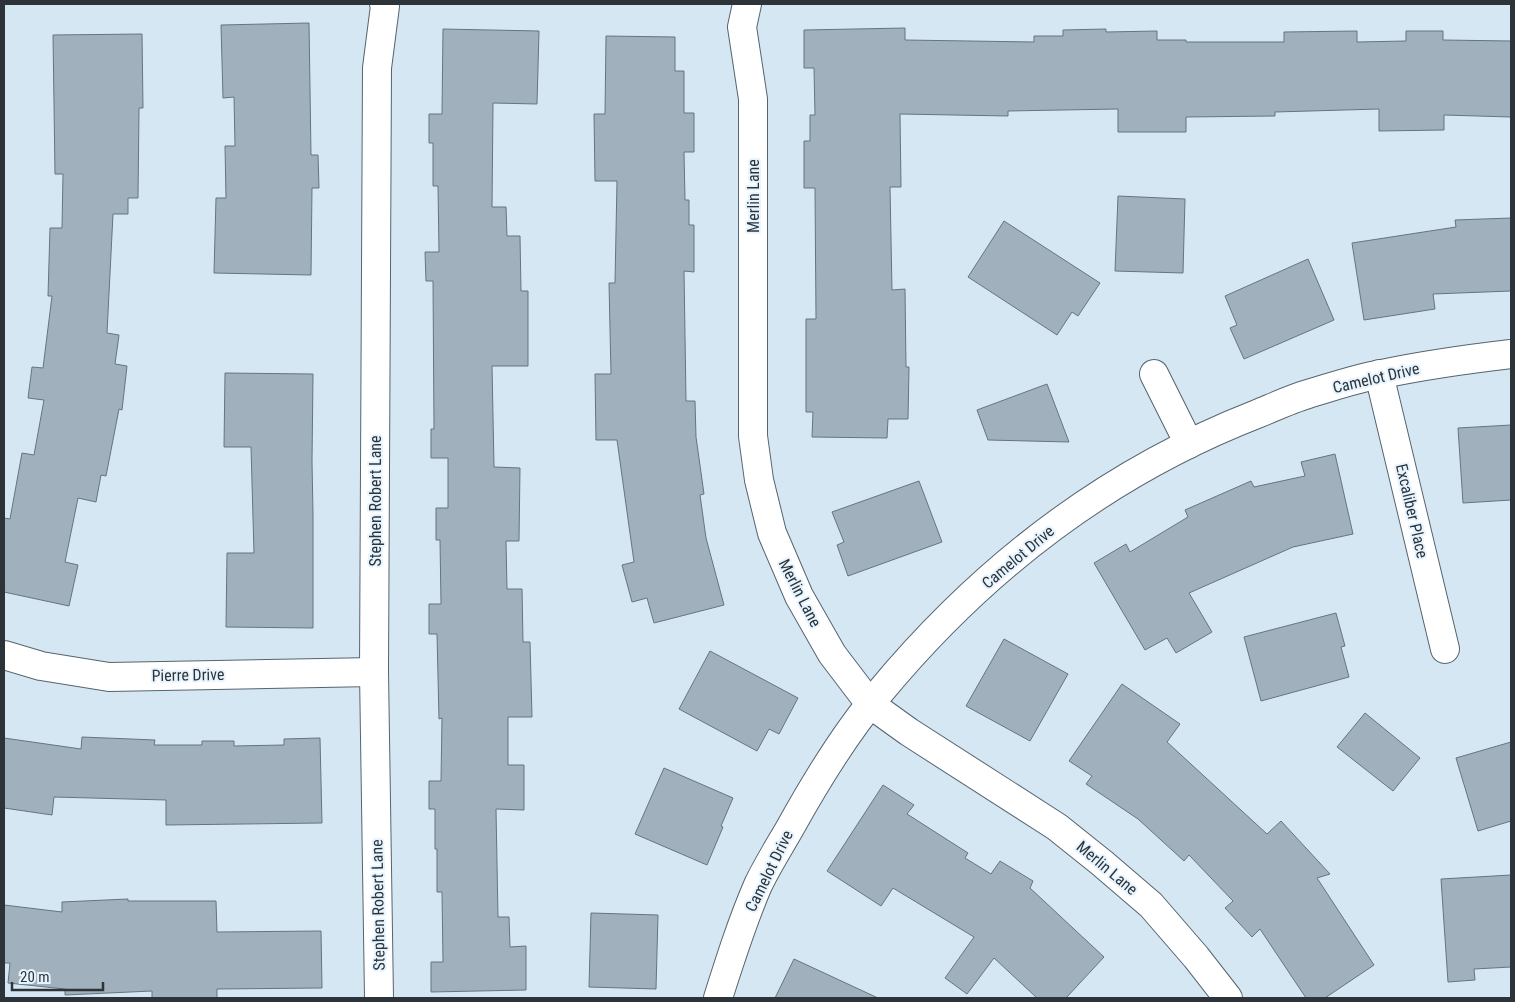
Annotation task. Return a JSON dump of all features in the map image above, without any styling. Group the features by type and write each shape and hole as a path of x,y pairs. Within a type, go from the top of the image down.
{"street":[{"name":"Stephen Robert Lane","path":"379,998 374,672 377,68 384,4"},
{"name":"Merlin Lane","path":"748,4 742,27 753,99 753,436 759,480 772,533 800,596 832,654 870,704 909,732 1057,827 1102,863 1151,905 1228,998"},
{"name":"Camelot Drive","path":"718,998 735,946 759,884 806,798 848,733 870,704 931,633 1017,554 1076,509 1151,463 1224,426 1306,395 1379,374 1511,354"},
{"path":"1154,374 1189,444"},
{"name":"Excaliber Place","path":"1379,374 1445,649"},
{"name":"Pierre Drive","path":"4,655 41,666 109,677 374,672"}],"building":[{"path":"309,23 311,155 318,155 319,188 312,188 311,275 214,273 216,198 226,198 225,146 235,146 234,97 223,98 221,25"},
{"path":"905,28 905,40 1034,42 1034,36 1063,36 1063,30 1106,29 1106,32 1157,31 1157,40 1186,40 1186,42 1284,42 1284,32 1357,31 1357,42 1406,41 1406,31 1443,31 1443,40 1511,41 1511,117 1444,115 1444,130 1379,131 1379,109 1275,112 1275,116 1186,117 1186,132 1118,132 1118,109 1008,111 1008,116 900,114 901,187 890,187 892,290 905,289 906,367 909,367 908,419 888,419 887,438 812,437 813,412 806,412 806,319 816,319 815,188 804,188 804,141 810,141 810,115 815,115 814,68 804,68 804,30"},
{"path":"443,29 539,31 537,104 493,103 492,207 506,207 507,236 520,236 521,291 528,291 528,366 492,366 494,467 520,468 519,541 506,541 507,589 522,589 523,642 530,642 532,717 508,717 508,765 524,765 524,810 496,809 498,917 509,917 510,947 526,946 526,990 431,992 431,962 443,962 442,892 437,892 435,809 429,809 429,781 441,781 442,718 439,719 437,634 429,634 429,604 441,604 440,540 436,540 436,508 448,508 448,458 431,458 431,429 434,429 433,281 426,281 425,252 439,252 438,186 433,186 433,143 429,143 429,114 442,114"},
{"path":"142,34 143,108 139,108 138,198 128,198 128,214 113,214 107,333 119,335 115,364 127,366 122,410 119,409 106,476 101,475 96,502 78,498 65,562 78,565 69,606 4,592 4,518 10,519 22,453 34,455 44,400 28,398 32,367 43,368 52,296 48,296 50,228 62,228 63,174 55,174 53,35"},
{"path":"606,36 675,37 675,71 684,71 684,113 694,113 694,152 684,152 685,200 689,200 689,225 694,225 694,272 684,271 686,401 695,401 696,437 704,494 700,495 706,538 724,605 654,623 647,598 632,602 622,565 634,562 617,440 596,440 595,374 611,374 609,283 615,283 617,181 595,181 594,114 605,114"},
{"path":"1118,196 1185,199 1183,273 1115,271"},
{"path":"1511,218 1511,291 1433,294 1435,309 1364,320 1352,243 1456,227 1455,220"},
{"path":"1004,221 1100,283 1078,316 1072,312 1057,335 968,277"},
{"path":"1308,259 1334,320 1244,359 1230,328 1237,325 1225,296"},
{"path":"225,373 313,374 313,628 226,627 227,553 254,553 251,447 224,447"},
{"path":"1047,384 1069,442 988,440 977,410"},
{"path":"1511,425 1511,500 1463,503 1458,428"},
{"path":"1335,454 1353,534 1293,547 1189,593 1212,632 1176,653 1167,638 1145,650 1094,563 1126,544 1130,552 1188,517 1185,510 1251,481 1254,487 1305,476 1301,462"},
{"path":"919,481 942,542 848,576 837,545 844,542 832,512"},
{"path":"1336,613 1345,646 1341,647 1349,677 1261,701 1244,637"},
{"path":"1004,639 1068,674 1030,741 966,706"},
{"path":"710,651 798,698 779,734 769,729 757,751 679,709"},
{"path":"1122,684 1180,724 1167,742 1267,834 1281,821 1330,874 1317,878 1374,965 1325,998 1306,998 1260,929 1252,937 1225,908 1233,901 1189,855 1184,861 1138,819 1086,784 1092,776 1069,761"},
{"path":"1365,713 1420,758 1393,791 1337,747"},
{"path":"82,737 155,740 154,745 202,745 202,741 234,741 234,746 284,745 284,739 320,738 322,823 166,825 166,800 54,797 52,815 4,808 4,738 81,749"},
{"path":"1511,742 1511,821 1478,831 1456,758"},
{"path":"664,768 733,798 707,865 635,834"},
{"path":"883,785 914,805 907,814 968,853 965,858 991,874 1000,861 1033,881 1030,888 1104,957 1066,998 1037,998 994,958 967,994 945,978 974,937 893,888 881,906 827,871"},
{"path":"1511,875 1511,967 1474,969 1475,980 1448,982 1441,879"},
{"path":"128,899 128,901 216,901 217,932 321,931 322,988 217,989 217,998 152,998 152,991 65,995 65,989 8,983 10,963 4,963 4,905 62,912 62,902"},
{"path":"591,913 658,915 656,989 589,987"},
{"path":"794,959 878,998 775,998"}]}
